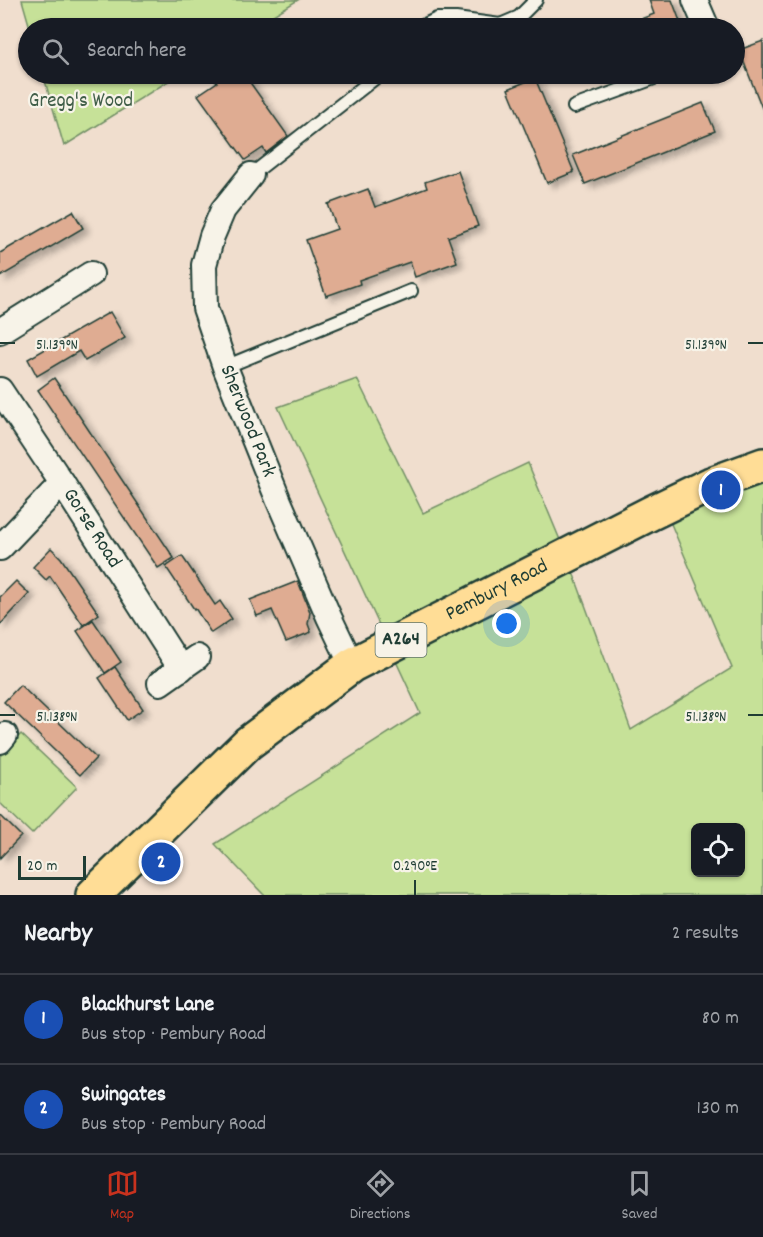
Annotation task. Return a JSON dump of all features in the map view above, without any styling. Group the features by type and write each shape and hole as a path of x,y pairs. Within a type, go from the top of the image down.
{"main road":[{"name":"Pembury Road","path":"93,895 248,743 352,665 651,513 711,484 763,465"}],"street":[{"path":"695,0 703,18"},
{"name":"Sherwood Park","path":"251,175 223,210 212,236 204,265 206,308 225,367 278,499 328,617 352,665"},
{"path":"0,331 92,274"},
{"name":"Gorse Road","path":"0,390 62,483 189,663 160,683"},
{"path":"0,548 62,483"}],"lane":[{"path":"517,18 536,0"},
{"path":"251,175 367,84"},
{"path":"574,107 637,84"},
{"path":"225,367 411,291"}],"green space":[{"name":"Gregg's Wood","path":"22,0 298,0 268,18 27,18"},
{"name":"Gregg's Wood","path":"46,84 164,84 64,146"},
{"path":"357,379 423,513 528,463 570,564 631,730 732,668 666,512 763,472 763,895 264,895 215,844 420,713 278,407"},
{"path":"21,734 77,787 32,834 0,803 0,756"}],"building":[{"path":"649,0 672,0 679,18 644,18 654,14"},
{"path":"763,41 763,108 745,65 745,48"},
{"path":"214,84 251,84 288,136 266,153 263,148 245,160 198,95"},
{"path":"520,84 537,84 574,172 547,183 508,89"},
{"path":"703,103 715,131 585,184 573,155"},
{"path":"458,171 478,226 448,237 457,262 415,277 410,262 359,280 360,284 326,296 306,240 337,229 328,204 368,189 375,207 427,188 425,182"},
{"path":"73,211 83,228 0,277 0,253"},
{"path":"110,312 125,338 85,361 79,351 37,376 28,359"},
{"path":"54,378 174,558 158,568 38,390"},
{"path":"51,548 61,558 99,614 83,625 50,576 46,580 33,567"},
{"path":"182,556 215,605 220,601 232,619 211,633 166,567"},
{"path":"16,581 29,594 0,625 0,597"},
{"path":"298,581 310,612 308,624 311,632 286,642 272,610 257,616 250,600"},
{"path":"93,620 121,662 105,673 77,631"},
{"path":"115,667 143,709 127,720 99,678"},
{"path":"20,685 96,758 80,775 4,702"},
{"path":"0,815 21,836 0,858"}],"place":[{"name":"Blackhurst Lane","path":"721,490"},
{"name":"Swingates","path":"161,862"}]}
